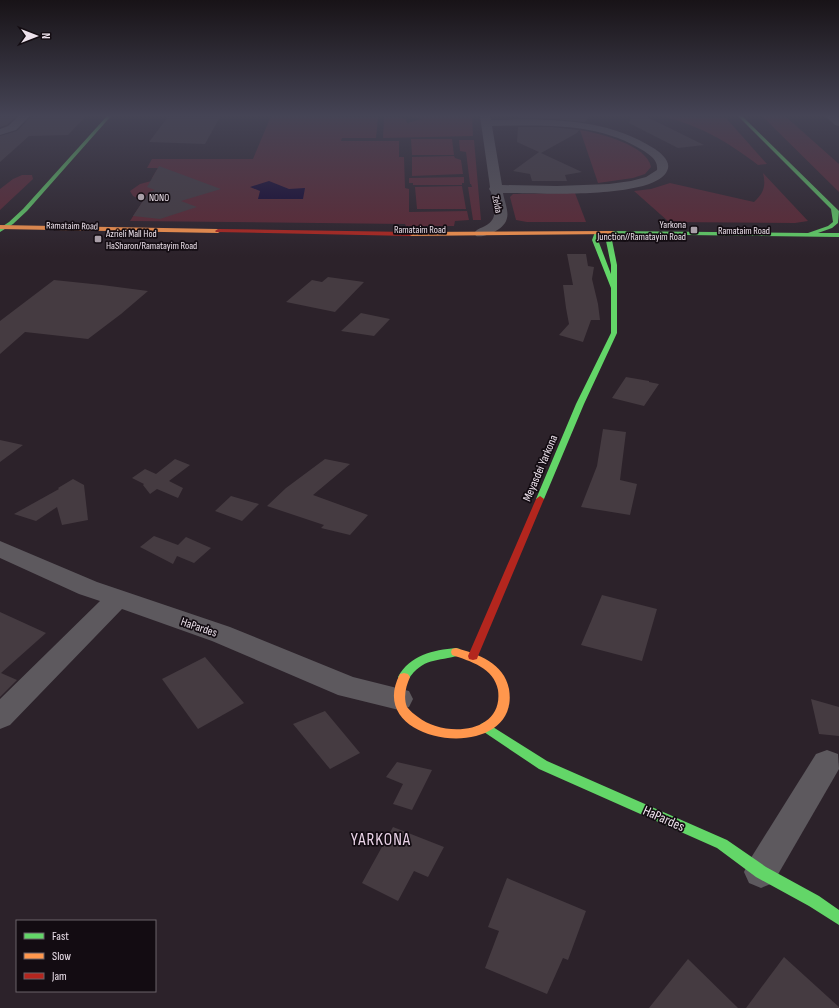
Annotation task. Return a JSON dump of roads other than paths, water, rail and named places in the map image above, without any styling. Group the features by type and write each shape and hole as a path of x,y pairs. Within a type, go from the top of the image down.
{"street":[{"path":"3,228 21,214 68,163"},
{"name":"Zelda","path":"481,233 497,225 501,218 492,163"},
{"path":"496,189 597,189 633,185 658,177 663,170 662,163"},
{"path":"786,163 836,212 836,222 830,227 810,234"},
{"path":"21,214 22,219 26,222 41,227"},
{"name":"Ramataim Road","path":"3,228 41,227 596,236"},
{"name":"Ramataim Road","path":"0,236 839,235"},
{"path":"596,236 609,240"},
{"name":"Meyasdei Yarkona","path":"596,236 613,287"},
{"name":"Ramataim Road","path":"609,240 839,242"},
{"name":"Meyasdei Yarkona","path":"473,656 580,404 614,333 614,265 609,240"},
{"name":"HaPardes","path":"0,550 88,588 221,634 297,664 348,687 399,699"},
{"path":"0,717 118,598"},
{"path":"456,652 473,656 493,668 500,677 504,691 504,703 497,717 484,727 471,733 452,736 422,728 405,713 399,699 401,679 409,668 422,658 438,653 456,652"},
{"name":"HaPardes","path":"484,727 544,766 722,844 761,872 814,901 839,918"},
{"path":"761,872 827,763"}],"place":[{"name":"NONO","path":"141,197"},
{"name":"Yarkona Junction//Ramatayim Road","path":"694,230"},
{"name":"Azrieli Mall Hod HaSharon/Ramatayim Road","path":"98,239"}],"district":[{"name":"YARKONA","path":"381,839"}]}
